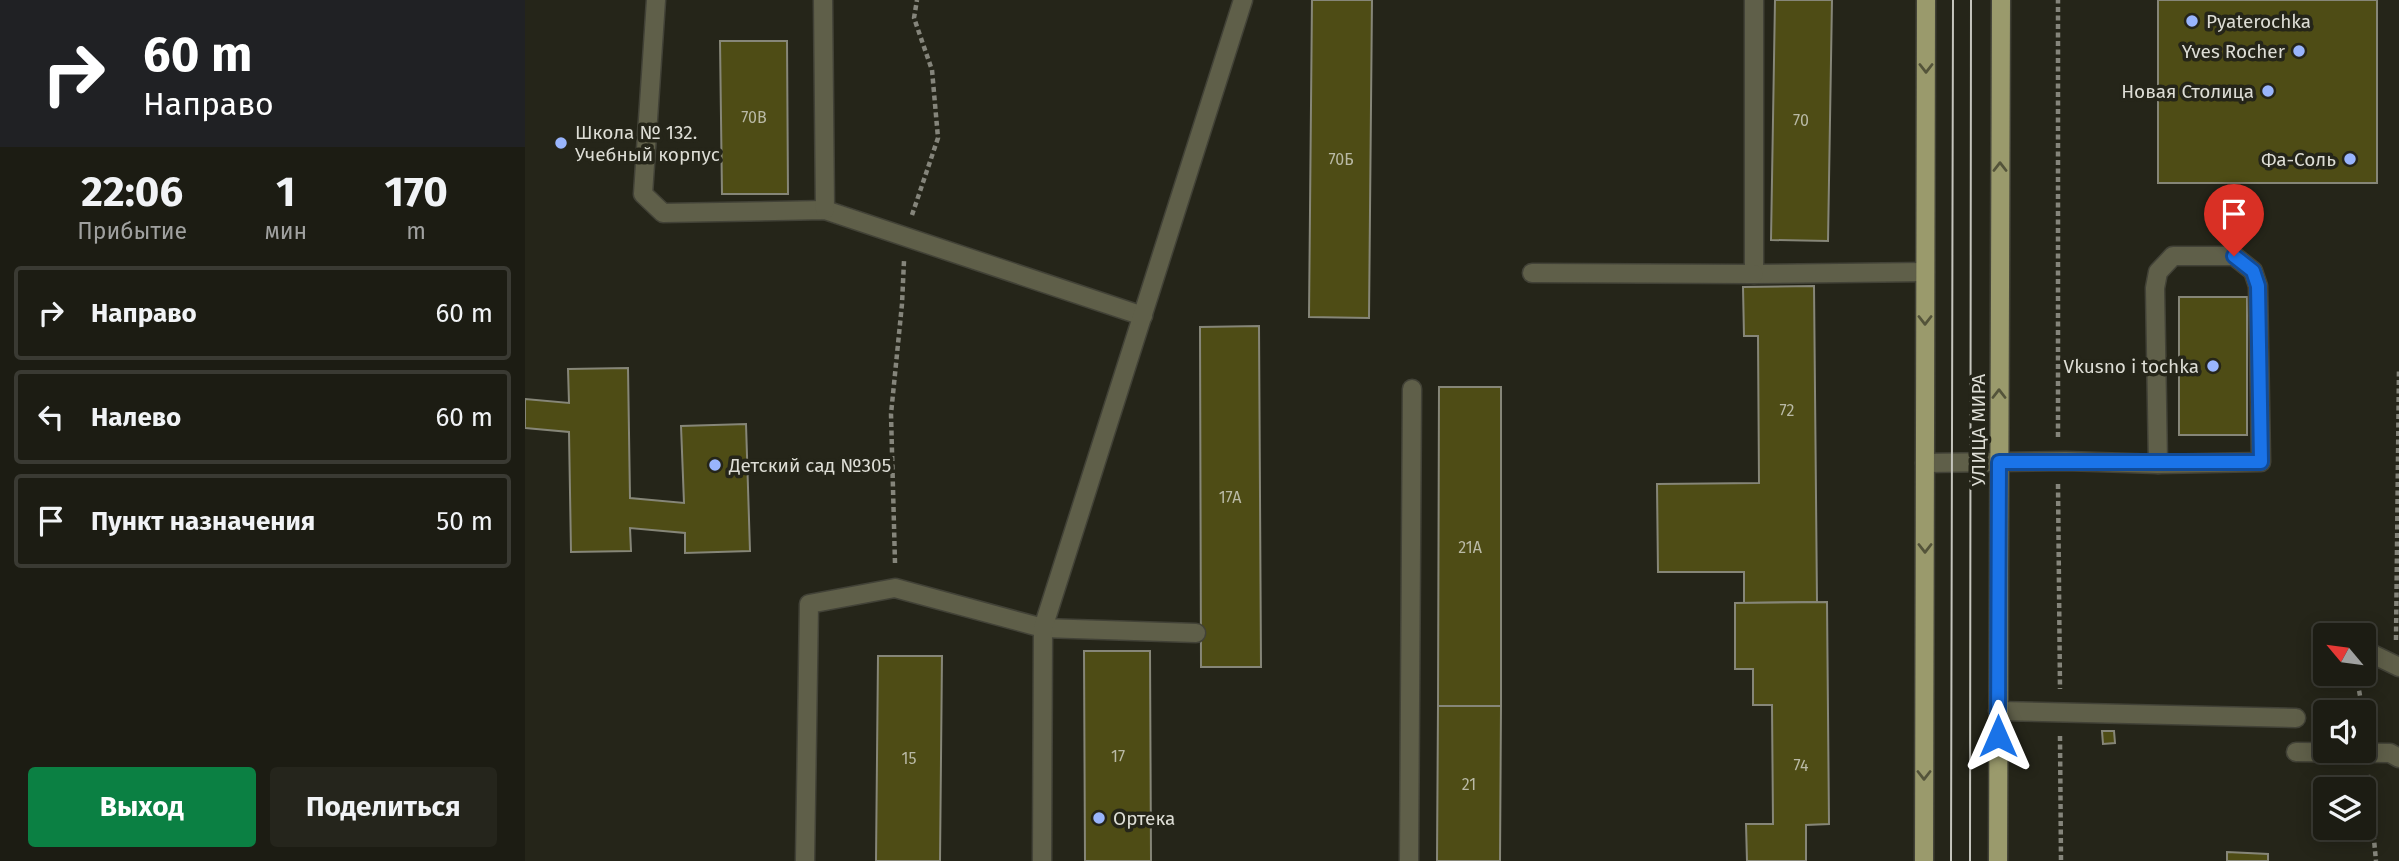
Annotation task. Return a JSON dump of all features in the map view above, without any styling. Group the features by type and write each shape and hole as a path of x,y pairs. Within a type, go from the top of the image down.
{"main road":[{"path":"1924,861 1926,0"},
{"name":"УЛИЦА МИРА","path":"1998,861 2001,0"}],"lane":[{"path":"656,0 643,194 663,212 825,210 1143,316"},
{"path":"823,0 825,210"},
{"path":"1042,861 1043,628 1243,0"},
{"path":"1754,0 1754,275"},
{"path":"1925,463 2058,461 2158,464 2261,462 2258,286 2253,271 2234,256 2173,256 2158,272 2155,288 2158,464"},
{"path":"1532,274 1754,275 1925,272"},
{"path":"1409,861 1412,389"},
{"path":"805,861 809,604 895,588 1043,628 1196,634"},
{"path":"2377,657 2397,667"},
{"path":"1998,711 2296,718"},
{"path":"2296,752 2313,752"},
{"path":"2376,752 2390,753 2399,758"}],"path":[{"path":"895,588 891,414 902,304 904,237 938,138 932,70 914,18 917,0"},
{"path":"2058,0 2061,861"},
{"path":"2397,667 2399,368"},
{"path":"2367,763 2375,861"}],"building":[{"path":"1312,0 1372,0 1369,318 1309,317"},
{"path":"1775,0 1832,0 1828,241 1771,240"},
{"name":"Новая Столица","path":"2158,0 2377,0 2377,183 2158,183"},
{"path":"720,41 787,41 788,194 722,194"},
{"path":"1814,286 1817,602 1744,603 1744,572 1658,572 1657,484 1759,483 1758,336 1744,336 1743,287"},
{"name":"Vkusno i tochka","path":"2179,297 2247,297 2247,435 2179,435"},
{"path":"1259,326 1261,667 1201,667 1200,327"},
{"name":"Детский сад №305","path":"628,368 630,498 684,503 681,426 746,424 750,551 685,553 685,533 630,528 631,551 571,552 569,432 525,428 525,399 569,403 568,369"},
{"path":"1439,387 1501,387 1501,706 1438,706"},
{"path":"1827,602 1829,824 1806,825 1806,861 1747,861 1746,824 1773,824 1772,705 1753,705 1753,669 1735,669 1735,603"},
{"path":"1084,651 1150,651 1151,861 1085,861"},
{"path":"878,656 942,656 940,861 876,861"},
{"path":"1438,706 1501,706 1500,861 1437,861"},
{"path":"2102,731 2114,731 2115,743 2103,744"},
{"path":"2227,852 2268,854 2268,861 2227,861"}],"tram line":[{"path":"1951,861 1953,0"},
{"path":"1970,861 1971,0"}],"place":[{"name":"Pyaterochka","path":"2192,21"},
{"name":"Yves Rocher","path":"2299,51"},
{"name":"Новая Столица","path":"2268,91"},
{"name":"Школа № 132. Учебный корпус","path":"561,143"},
{"name":"Фа-Соль","path":"2350,159"},
{"name":"Vkusno i tochka","path":"2213,366"},
{"name":"Детский сад №305","path":"715,465"},
{"name":"Ортека","path":"1099,818"}],"route":[{"path":"1998,736 1999,462 2261,462 2258,286 2253,271 2234,256"}]}
